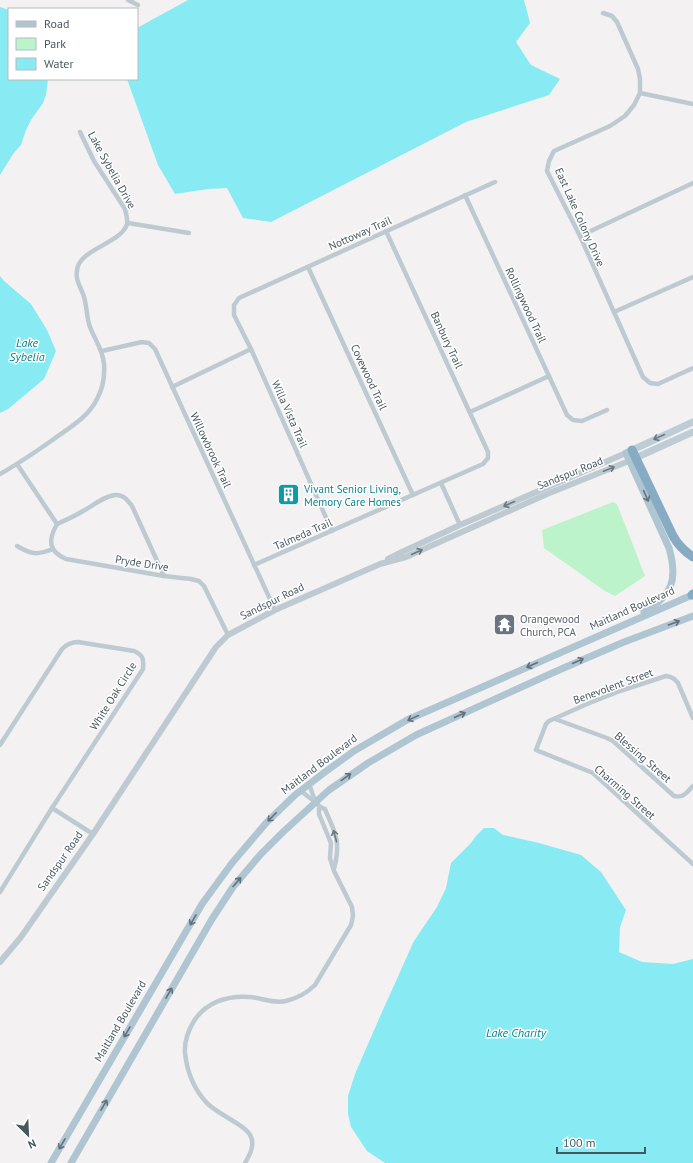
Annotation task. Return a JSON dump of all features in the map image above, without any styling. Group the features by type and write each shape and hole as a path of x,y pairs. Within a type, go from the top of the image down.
{"highway":[{"path":"631,455 673,536 685,552 693,556"}],"main road":[{"name":"Sandspur Road","path":"631,455 693,422"},
{"name":"Sandspur Road","path":"631,455 693,432"},
{"path":"594,638 661,601 668,591 672,581 674,571 669,548 631,455"},
{"name":"Maitland Boulevard","path":"53,1160 202,904 232,863 267,822 301,791 354,751 407,720 693,594"},
{"path":"71,1163 212,919 233,887 283,832 317,805 340,782 368,763 416,735 609,648 693,616"}],"street":[{"path":"128,0 138,5"},
{"path":"603,14 612,16 618,22 638,69 640,93 693,104"},
{"name":"East Lake Colony Drive","path":"640,93 634,105 625,116 610,126 554,151 549,161 547,171 580,236 643,377 650,383 658,384 693,368"},
{"name":"Lake Sybelia Drive","path":"0,474 18,464 89,412 97,400 103,385 104,364 102,351 90,327 84,297 76,276 77,267 80,261 86,256 119,235 128,223 125,209 94,161 80,132"},
{"name":"Nottoway Trail","path":"234,305 239,298 495,182"},
{"path":"580,236 693,183"},
{"name":"Rollingwood Trail","path":"466,195 567,415 573,420 582,421 607,410"},
{"path":"128,223 189,233"},
{"name":"Banbury Trail","path":"386,231 488,452 488,458"},
{"name":"Covewood Trail","path":"308,267 413,495"},
{"path":"614,312 693,277"},
{"name":"Willa Vista Trail","path":"234,305 234,315 251,349 332,531"},
{"name":"Willowbrook Trail","path":"102,351 142,342 149,344 155,349 275,610"},
{"path":"172,386 251,349"},
{"path":"470,412 549,376"},
{"name":"Sandspur Road","path":"0,962 21,937 92,834 216,647 228,635 275,610 380,564 460,525 545,488 631,455"},
{"name":"Sandspur Road","path":"380,564 406,557 631,455"},
{"name":"Talmeda Trail","path":"254,566 483,464 488,458"},
{"path":"18,464 57,524"},
{"path":"441,483 463,532"},
{"path":"17,546 34,554 53,549 51,540 52,532 57,524 108,497 116,495 121,496 132,506 164,576"},
{"name":"Pryde Drive","path":"53,549 57,555 66,560 191,579 199,582 204,586 228,635"},
{"name":"White Oak Circle","path":"0,745 62,649 67,645 72,642 78,642 140,653 144,662 142,669 52,808 0,892"},
{"name":"Benevolent Street","path":"536,750 546,724 555,718 608,695 666,676 671,677 678,683 693,718"},
{"name":"Blessing Street","path":"555,718 612,741 674,796 680,797 684,795 693,786"},
{"name":"Charming Street","path":"536,750 593,773 693,864"},
{"path":"309,784 317,805"},
{"path":"245,1163 252,1146 252,1137 246,1129 225,1117 206,1103 193,1083 186,1064 185,1045 189,1030 198,1016 211,1004 238,997 251,997 272,1002 285,1001 296,998 308,992 315,985 351,925 353,916 352,907 334,871 337,854 337,842 333,828 325,809 317,805 301,791"},
{"path":"52,808 92,834"}],"green space":[{"path":"613,502 617,504 645,576 615,596 605,591 544,548 542,530"}],"water":[{"path":"188,0 524,0 530,23 516,42 531,65 560,79 549,95 466,122 271,222 243,218 227,188 175,194 158,165 127,80 138,80 138,27"},
{"path":"0,7 8,10 8,80 48,80 46,95 43,103 31,120 21,145 13,154 0,175"},
{"name":"Lake Sybelia","path":"0,276 31,304 47,330 56,351 44,379 8,409 0,413"},
{"name":"Lake Charity","path":"484,828 494,828 503,835 581,855 601,872 626,910 620,927 619,952 642,962 673,964 693,959 693,1163 385,1163 367,1151 351,1127 348,1114 348,1096 355,1074 382,1012 414,941 437,907 446,888 451,863"}],"place":[{"name":"Vivant Senior Living, Memory Care Homes","path":"289,495"},
{"name":"Orangewood Church, PCA","path":"504,625"}]}
